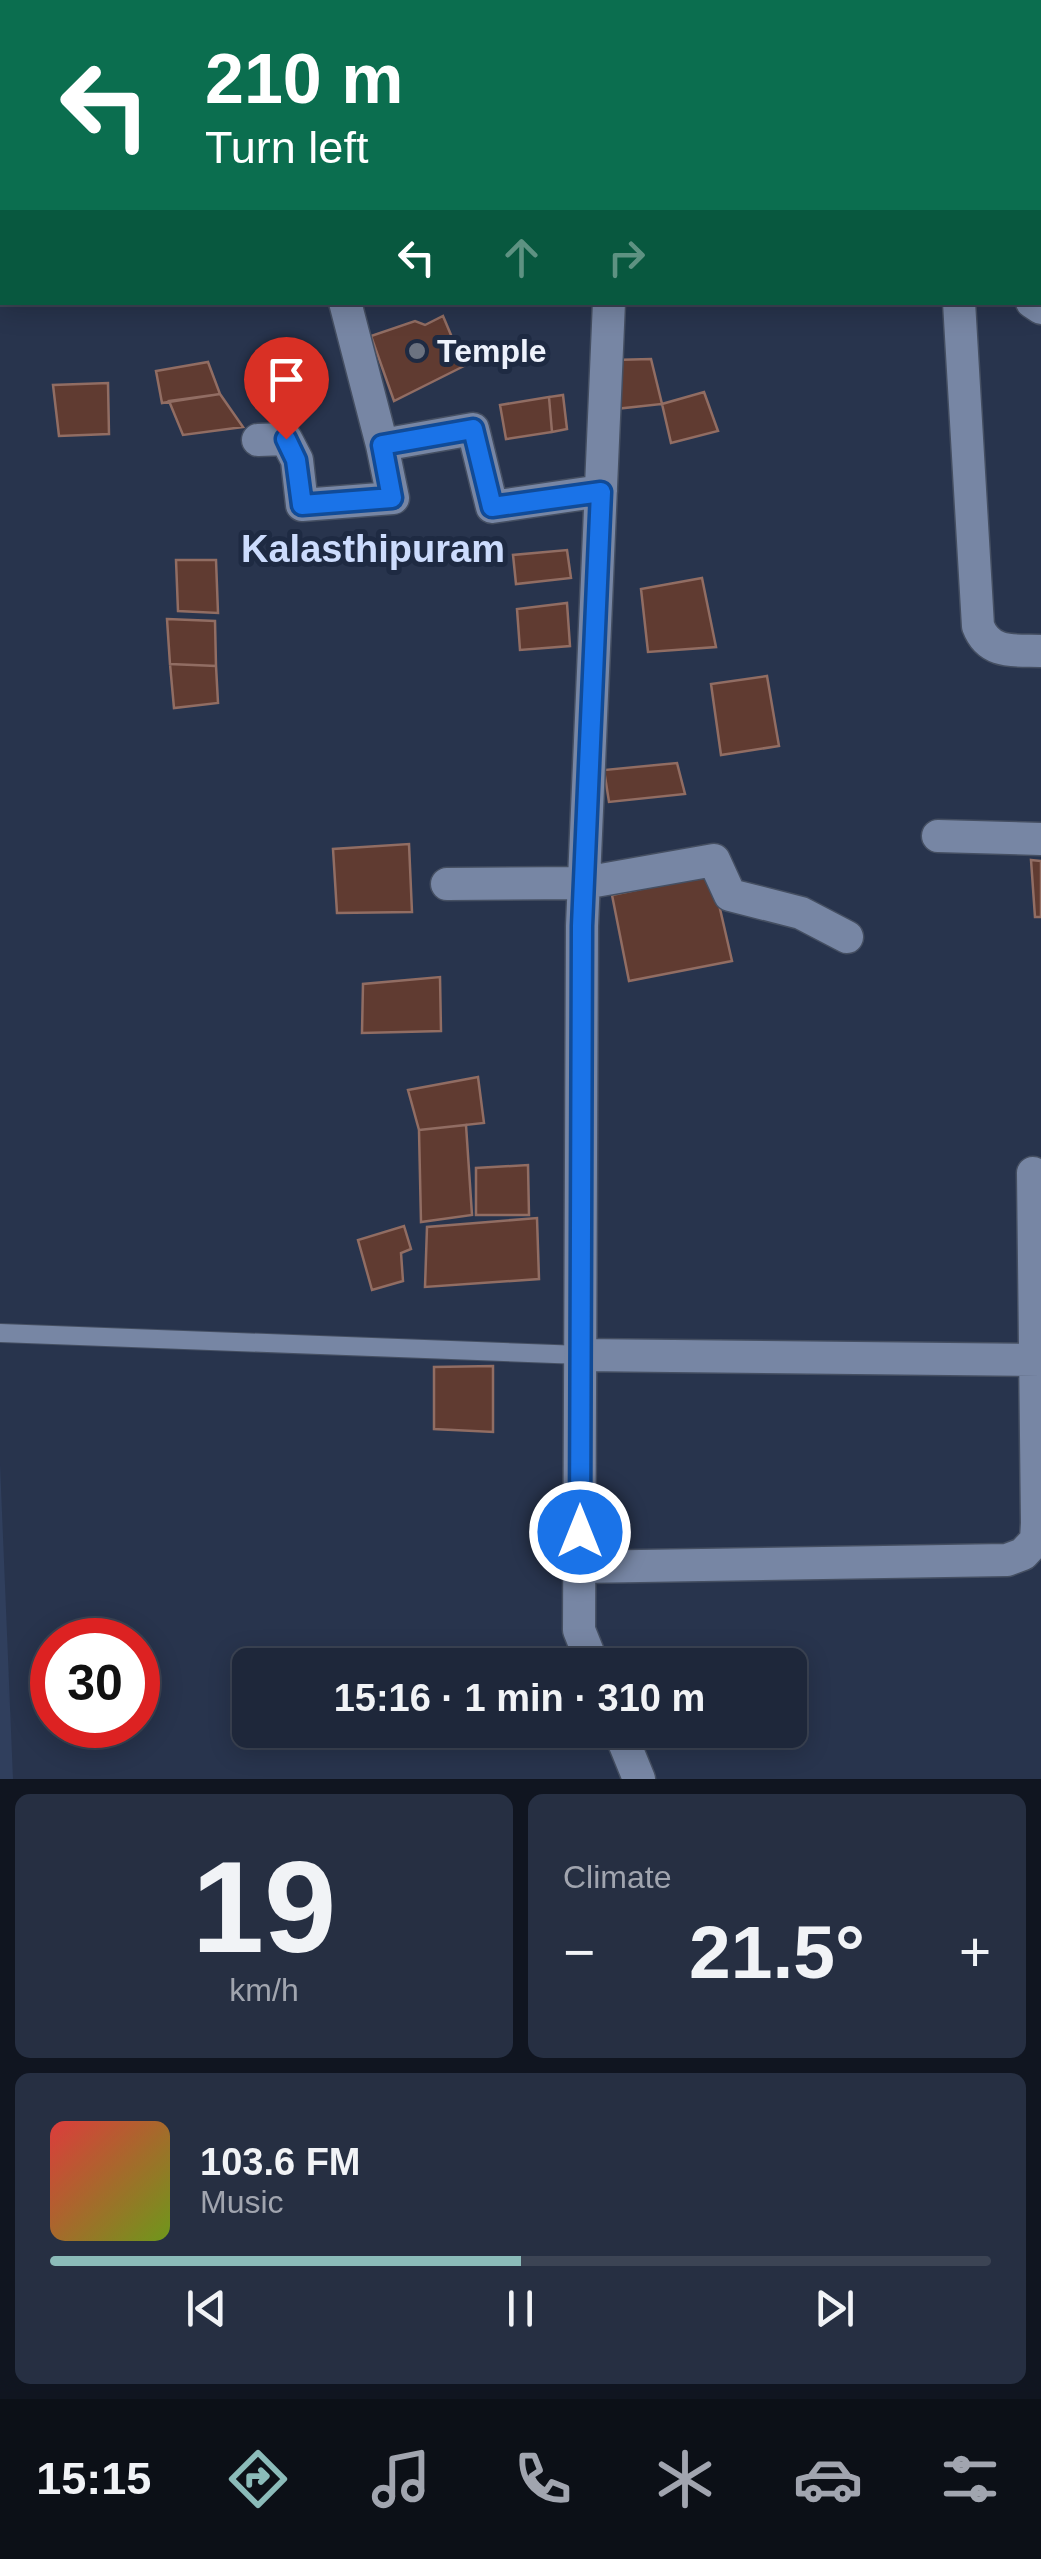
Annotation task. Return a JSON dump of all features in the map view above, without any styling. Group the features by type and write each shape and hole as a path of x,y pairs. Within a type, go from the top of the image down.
{"street":[{"path":"258,440 286,439 296,460 302,505 392,498 346,305"},
{"path":"586,1648 579,1630 584,883 609,305"},
{"path":"959,305 978,626 983,640 994,646 1041,651"},
{"path":"382,445 473,429 492,507 601,492"},
{"path":"938,836 1041,840"},
{"path":"446,884 584,883 714,860 730,895 801,913 847,938"},
{"path":"580,1567 1006,1560 1023,1554 1036,1540 1038,1360 1033,1173"},
{"path":"581,1355 1038,1360"},
{"path":"626,1748 639,1779"}],"lane":[{"path":"0,1333 581,1355"}],"shaded area":[{"path":"0,1464 13,1779 0,1779"}],"building":[{"name":"Temple","path":"443,316 464,366 394,401 371,336 415,321 425,325"},
{"path":"651,359 662,404 615,409 613,360"},
{"path":"208,362 220,394 162,403 156,371"},
{"path":"108,383 109,434 59,436 53,385"},
{"path":"704,392 718,431 671,443 662,404"},
{"path":"220,394 243,427 183,435 169,401"},
{"path":"563,395 567,429 552,432 549,397"},
{"path":"549,397 552,432 506,439 500,405"},
{"path":"567,550 571,578 516,584 513,555"},
{"path":"176,560 216,560 218,613 178,611"},
{"path":"702,578 716,647 648,652 641,589"},
{"path":"567,603 570,646 520,650 517,609"},
{"path":"167,619 215,621 216,666 170,664"},
{"path":"170,664 216,666 218,703 174,708"},
{"path":"767,676 779,746 721,755 711,684"},
{"path":"677,763 685,794 609,802 604,770"},
{"path":"409,844 412,912 337,913 333,849"},
{"path":"1031,860 1041,861 1041,917 1035,917"},
{"path":"712,874 732,961 629,981 612,895"},
{"path":"440,977 441,1031 362,1033 363,984"},
{"path":"478,1077 484,1123 419,1130 408,1090"},
{"path":"466,1125 472,1215 421,1222 419,1130"},
{"path":"528,1165 529,1215 476,1215 476,1168"},
{"path":"537,1218 539,1279 425,1287 427,1227"},
{"path":"404,1226 411,1249 401,1253 403,1281 372,1290 358,1240"},
{"path":"493,1366 493,1432 434,1429 434,1367"}],"place":[{"name":"Temple","path":"417,351"}],"district":[{"name":"Kalasthipuram","path":"373,549"}],"route":[{"path":"286,439 296,460 302,505 392,498 382,445 473,429 492,507 601,492 582,926 580,1532"}]}
